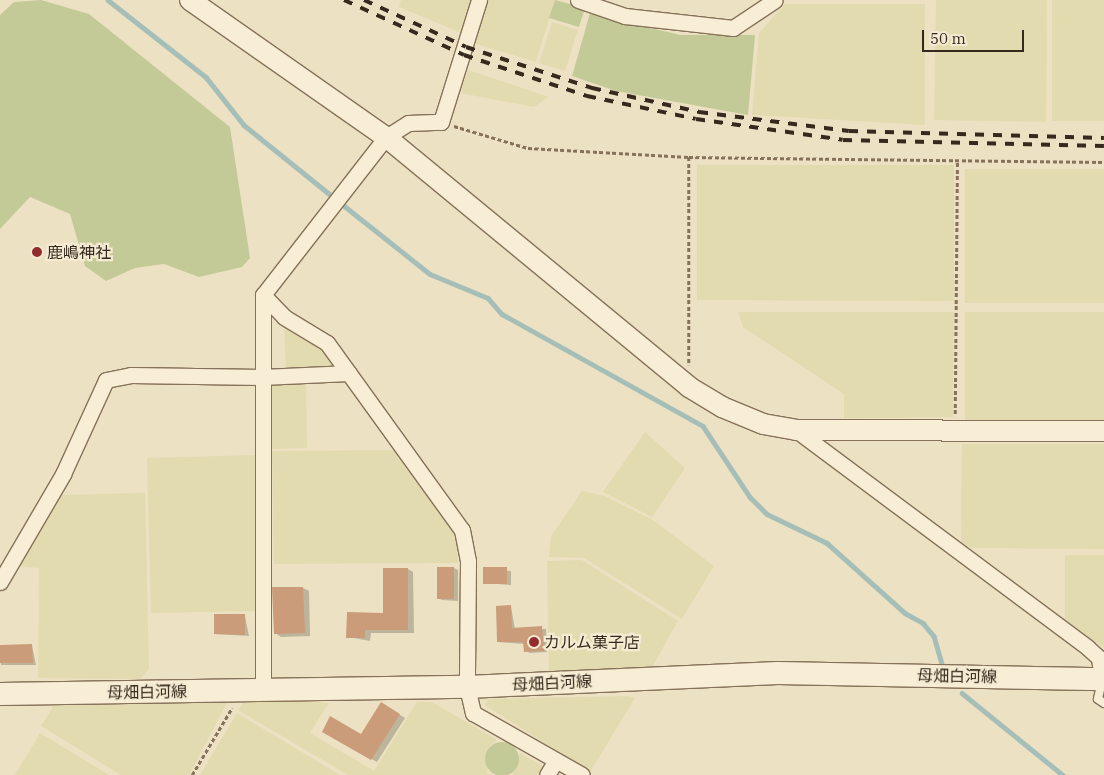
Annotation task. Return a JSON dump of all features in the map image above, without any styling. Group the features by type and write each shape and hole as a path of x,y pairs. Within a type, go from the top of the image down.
{"main road":[{"name":"母畑白河線","path":"0,694 467,687 778,673 1103,679"}],"street":[{"path":"190,0 386,137 689,387 755,421 796,430 1104,431"},
{"path":"263,689 263,295 386,137 408,123 441,122 479,0"},
{"path":"578,0 625,16 733,28 775,0"},
{"path":"263,295 284,317 327,344 462,530 468,561 467,687 474,713 582,775"},
{"path":"0,582 63,474 106,380 131,375 262,377 348,373"},
{"path":"796,430 1088,648 1099,658 1103,679"},
{"path":"547,775 556,760"}],"lane":[{"path":"1103,679 1098,699 1104,703"}],"path":[{"path":"441,122 528,148 689,157 1104,162"},
{"path":"689,157 689,387"},
{"path":"955,431 957,160"},
{"path":"192,775 240,690"}],"shaded area":[{"path":"401,0 475,0 464,34 399,7"},
{"path":"486,0 555,0 536,62 473,43"},
{"path":"936,0 1047,0 1046,122 934,120"},
{"path":"1052,0 1104,0 1104,121 1052,121"},
{"path":"785,4 925,4 925,125 752,115 759,33"},
{"path":"552,22 578,30 565,71 539,63"},
{"path":"468,70 549,97 534,107 460,93"},
{"path":"697,165 954,165 954,301 697,300"},
{"path":"965,169 1104,169 1104,303 965,303"},
{"path":"738,312 954,312 953,417 844,418 844,394 743,327"},
{"path":"965,312 1104,312 1104,420 965,420"},
{"path":"284,322 312,337 340,369 286,372"},
{"path":"306,381 307,448 272,449 271,382"},
{"path":"645,432 685,468 652,517 603,492"},
{"path":"962,444 1104,444 1104,549 971,548 961,542"},
{"path":"398,450 457,531 458,563 274,564 272,451"},
{"path":"255,455 259,611 151,613 147,458"},
{"path":"582,491 605,496 653,520 714,566 682,619 584,558 549,557 551,536"},
{"path":"145,493 149,669 140,679 38,678 39,568 18,566 58,495"},
{"path":"1065,555 1104,555 1104,648 1065,620"},
{"path":"582,560 678,621 650,671 549,673 547,561"},
{"path":"628,696 635,698 590,772 485,705 488,699"},
{"path":"229,699 189,775 121,775 41,726 56,702"},
{"path":"245,700 329,703 310,733 374,771 417,702 432,702 497,740 490,746 487,773 493,775 348,775 238,710"},
{"path":"237,713 340,775 200,775"},
{"path":"40,733 109,775 15,775"},
{"path":"520,753 548,769 545,775 512,775"}],"green space":[{"path":"41,0 89,14 230,127 250,258 242,267 199,277 164,264 135,268 106,281 85,266 70,214 30,197 0,229 0,15 14,2"},
{"path":"555,0 585,8 579,27 549,18"},
{"path":"590,13 680,35 755,35 748,115 616,91 572,76"},
{"path":"502,742 509,743 514,747 518,752 518,766 514,771 509,775 502,776 495,775 490,771 486,766 485,759 486,752 490,747 495,743"}],"building":[{"path":"437,567 454,567 454,599 437,599"},
{"path":"483,567 507,567 507,584 483,584"},
{"path":"383,568 408,568 408,630 365,630 365,638 346,638 347,612 383,613"},
{"path":"272,587 303,587 305,633 274,634"},
{"path":"511,605 512,628 542,626 544,651 524,652 523,642 497,642 496,606"},
{"path":"214,614 245,614 245,635 214,634"},
{"path":"32,644 33,663 0,663 0,645"},
{"path":"381,702 400,714 371,760 322,732 330,716 361,734"}],"waterway":[{"path":"108,0 206,77 244,125 332,196"},
{"path":"342,204 430,274 488,298 502,314 703,426 750,497 767,514 827,543 905,613 923,623 934,636 943,668"},
{"path":"962,693 1063,775"}],"railway":[{"path":"344,0 464,55 587,96 696,119 843,140 1104,146"},
{"path":"364,0 466,47 592,88 699,112 849,131 1104,138"}],"place":[{"name":"鹿嶋神社","path":"37,252"},
{"name":"カルム菓子店","path":"534,642"}]}
